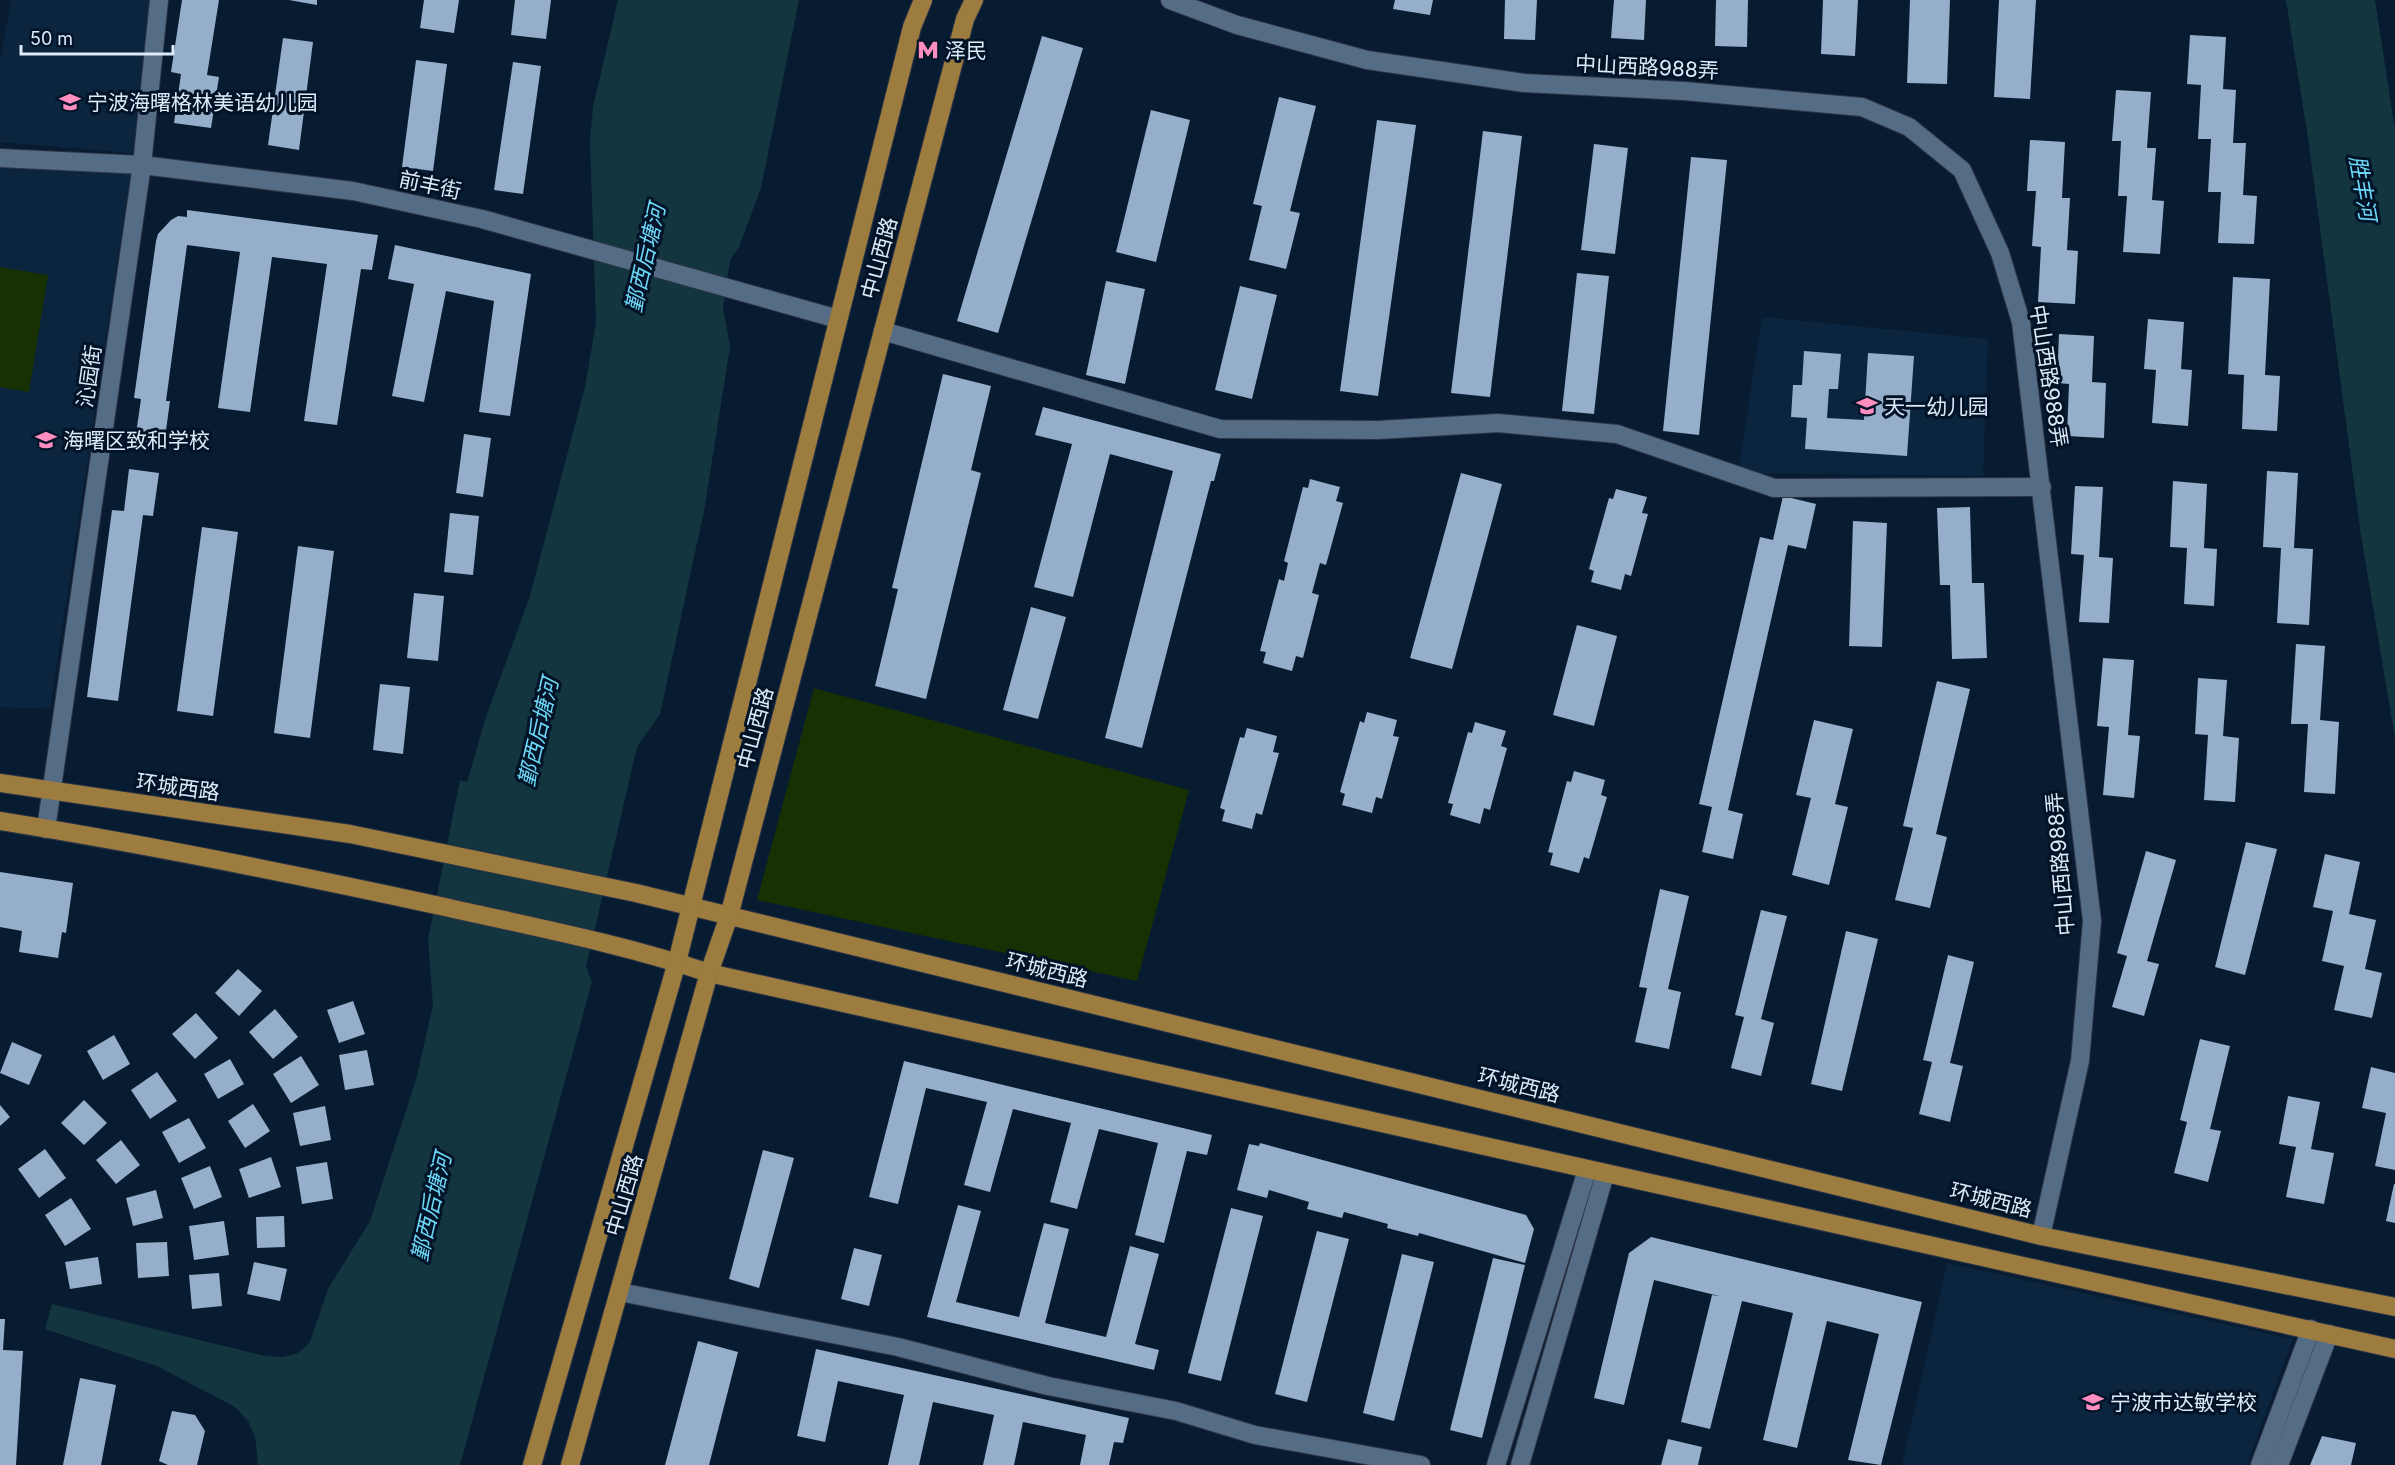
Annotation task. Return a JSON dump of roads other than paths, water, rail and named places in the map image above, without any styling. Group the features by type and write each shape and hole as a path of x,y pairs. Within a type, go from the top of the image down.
{"main road":[{"name":"中山西路","path":"532,1465 677,962 912,27 923,0"},
{"name":"中山西路","path":"570,1465 710,973 729,916 965,19 974,0"},
{"name":"环城西路","path":"0,783 350,834 636,893 2041,1236 2395,1307"},
{"path":"0,821 133,842 339,884 636,950 710,973 2395,1349"}],"street":[{"name":"沁园街","path":"46,829 142,165 159,0"},
{"name":"中山西路988弄","path":"1170,0 1237,25 1367,60 1524,82 1684,91 1862,107 1909,126 1962,170 2000,253 2021,322 2092,921 2080,1061 2041,1236"},
{"name":"前丰街","path":"0,158 142,165 353,191 482,219 838,319"},
{"path":"883,331 1220,429 1378,430 1498,423 1617,434 1774,488 2042,488"},
{"path":"1496,1465 1587,1170"},
{"path":"1520,1465 1605,1174"},
{"path":"620,1292 898,1347 1048,1386 1176,1411 1255,1435 1421,1465"},
{"path":"2260,1465 2320,1331"},
{"path":"2279,1465 2320,1331"}],"water":[{"name":"鄞西后塘河","path":"618,0 799,0 761,188 739,247 730,260 723,307 730,347 704,511 660,714 637,747 586,967 592,982 460,1465 258,1465 255,1436 248,1421 235,1407 157,1366 45,1329 52,1304 265,1356 283,1357 298,1353 310,1342 328,1289 370,1221 416,1080 433,1005 428,940 460,780 467,782 486,717 530,596 585,387 596,323 590,140 593,107"},
{"name":"胜丰河","path":"2286,0 2375,0 2395,130 2395,738 2361,535 2308,138"}],"place":[{"name":"泽民","path":"928,50"},
{"name":"宁波海曙格林美语幼儿园","path":"70,102"},
{"name":"天一幼儿园","path":"1867,406"},
{"name":"海曙区致和学校","path":"46,440"},
{"name":"宁波市达敏学校","path":"2093,1402"}]}
